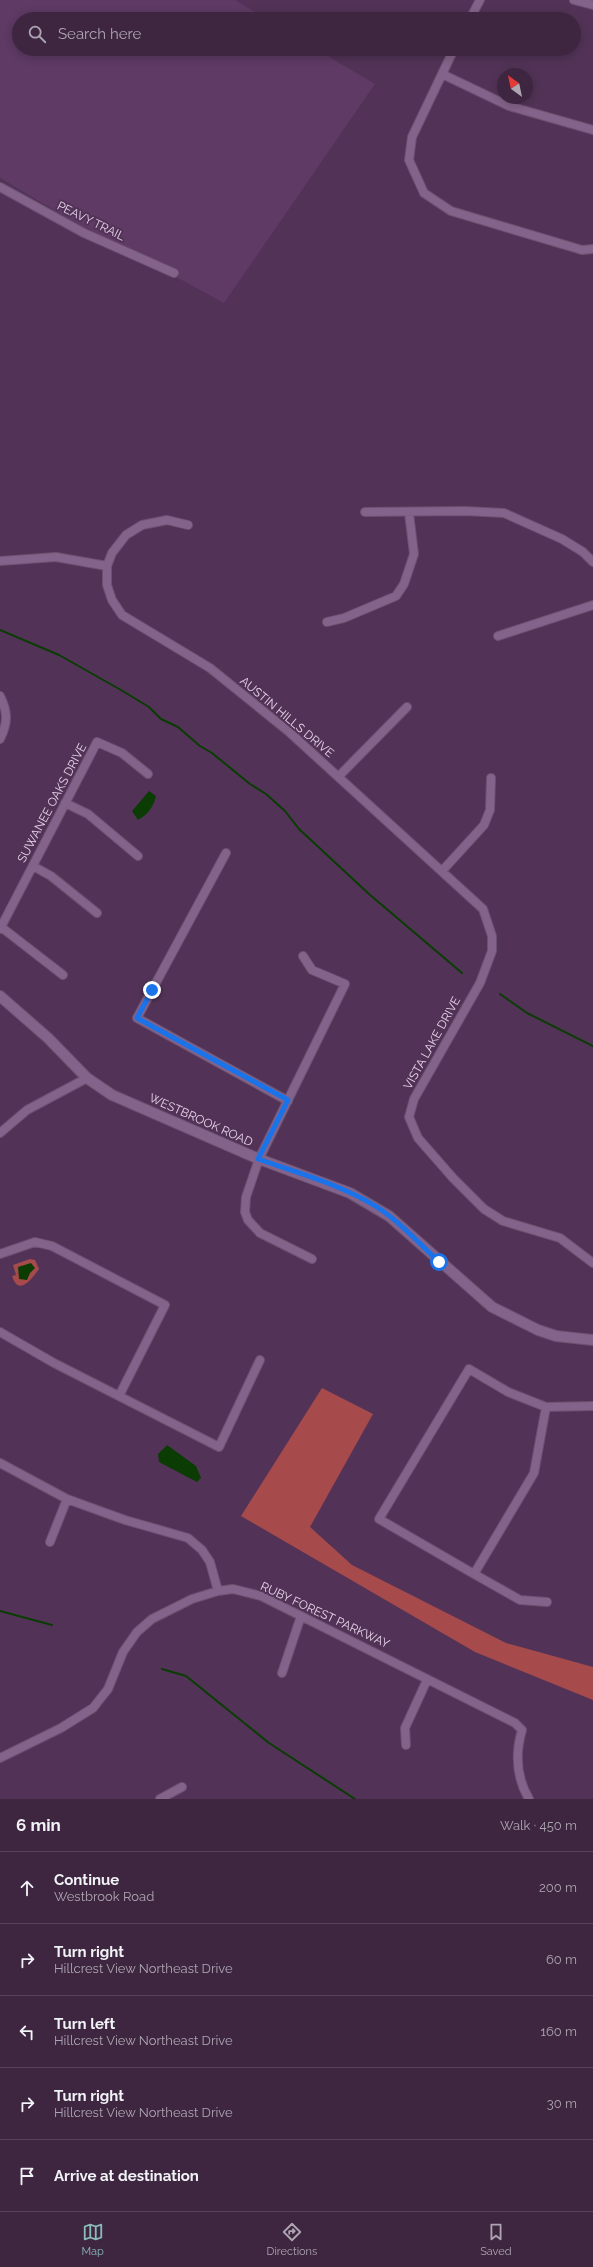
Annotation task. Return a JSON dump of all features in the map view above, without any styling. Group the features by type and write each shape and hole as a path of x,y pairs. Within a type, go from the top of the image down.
{"street":[{"path":"474,12 480,0"},
{"path":"574,0 593,5"},
{"path":"451,56 412,137 410,160 424,193 451,211 582,250 593,249"},
{"path":"442,74 509,106 593,130"},
{"name":"PEAVY TRAIL","path":"0,187 84,233 174,273"},
{"path":"365,512 410,513 465,511 504,514 562,539 583,552 593,562"},
{"path":"327,622 344,618 396,596 404,584 414,554 410,513"},
{"name":"AUSTIN HILLS DRIVE","path":"188,525 167,520 142,525 126,536 112,552 107,566 107,584 112,600 122,615 210,668 288,731 483,909 492,936 492,951 480,980"},
{"path":"0,561 56,557 107,566"},
{"path":"498,636 593,605"},
{"path":"0,696 7,716 6,727 0,739"},
{"path":"339,776 407,707"},
{"name":"SUWANEE OAKS DRIVE","path":"0,928 97,742 122,753 148,774"},
{"path":"442,871 484,825 490,810 491,778"},
{"path":"65,803 88,814 138,856"},
{"path":"226,853 137,1018 288,1100"},
{"path":"33,866 51,876 97,913"},
{"path":"0,928 63,975"},
{"path":"303,956 312,970 346,984 258,1159 246,1197 245,1212 248,1220 260,1232 312,1259"},
{"name":"VISTA LAKE DRIVE","path":"480,980 414,1099 409,1117 418,1138 430,1153 484,1210 503,1220 560,1238 593,1263"},
{"name":"WESTBROOK ROAD","path":"0,996 48,1038 87,1078 112,1095 258,1159 350,1193 376,1207 400,1225 474,1293 492,1307 511,1318 556,1336 593,1340"},
{"path":"0,1133 27,1110 87,1078"},
{"path":"0,1254 35,1242 52,1246 165,1305 119,1396"},
{"path":"0,1332 119,1396 219,1446 260,1360"},
{"path":"547,1602 520,1600 379,1519 469,1370 508,1392 546,1407 593,1406"},
{"path":"474,1574 534,1473 546,1407"},
{"path":"0,1463 67,1499 125,1520 188,1538 202,1550 210,1562 218,1591"},
{"path":"50,1542 67,1499"},
{"name":"RUBY FOREST PARKWAY","path":"0,1758 60,1728 93,1708 108,1688 123,1652 137,1632 152,1619 192,1599 218,1591 233,1589 261,1596 360,1644 427,1680 515,1723 522,1730 519,1740 518,1776 529,1799"},
{"path":"282,1673 301,1616"},
{"path":"406,1745 405,1728 427,1680"},
{"path":"160,1799 182,1787"}],"shaded area":[{"path":"0,0 235,0 255,12 12,12 12,56 328,56 375,84 224,303 71,220 0,178"},
{"path":"149,791 156,796 155,800 150,810 138,820 132,811"},
{"path":"30,1259 35,1260 39,1269 30,1281 22,1286 18,1285 12,1276 16,1275 13,1265"},
{"path":"31,1263 35,1268 30,1273 27,1280 19,1279 18,1267"},
{"path":"322,1388 373,1414 310,1527 352,1565 506,1643 593,1667 593,1700 475,1652 241,1516"},
{"path":"167,1445 196,1466 201,1478 197,1482 159,1462 158,1454"}],"waterway":[{"path":"0,630 59,655 121,690 149,707 161,719 178,727 200,746 212,753 250,784 266,794 285,811 299,829 369,894 462,973"},
{"path":"500,994 527,1013 593,1046"},
{"path":"0,1611 52,1625"},
{"path":"162,1669 186,1676 269,1743 355,1799"}],"route":[{"path":"152,990 137,1018 242,1077 288,1100 258,1159 350,1193 376,1207 400,1225 439,1262"}]}
